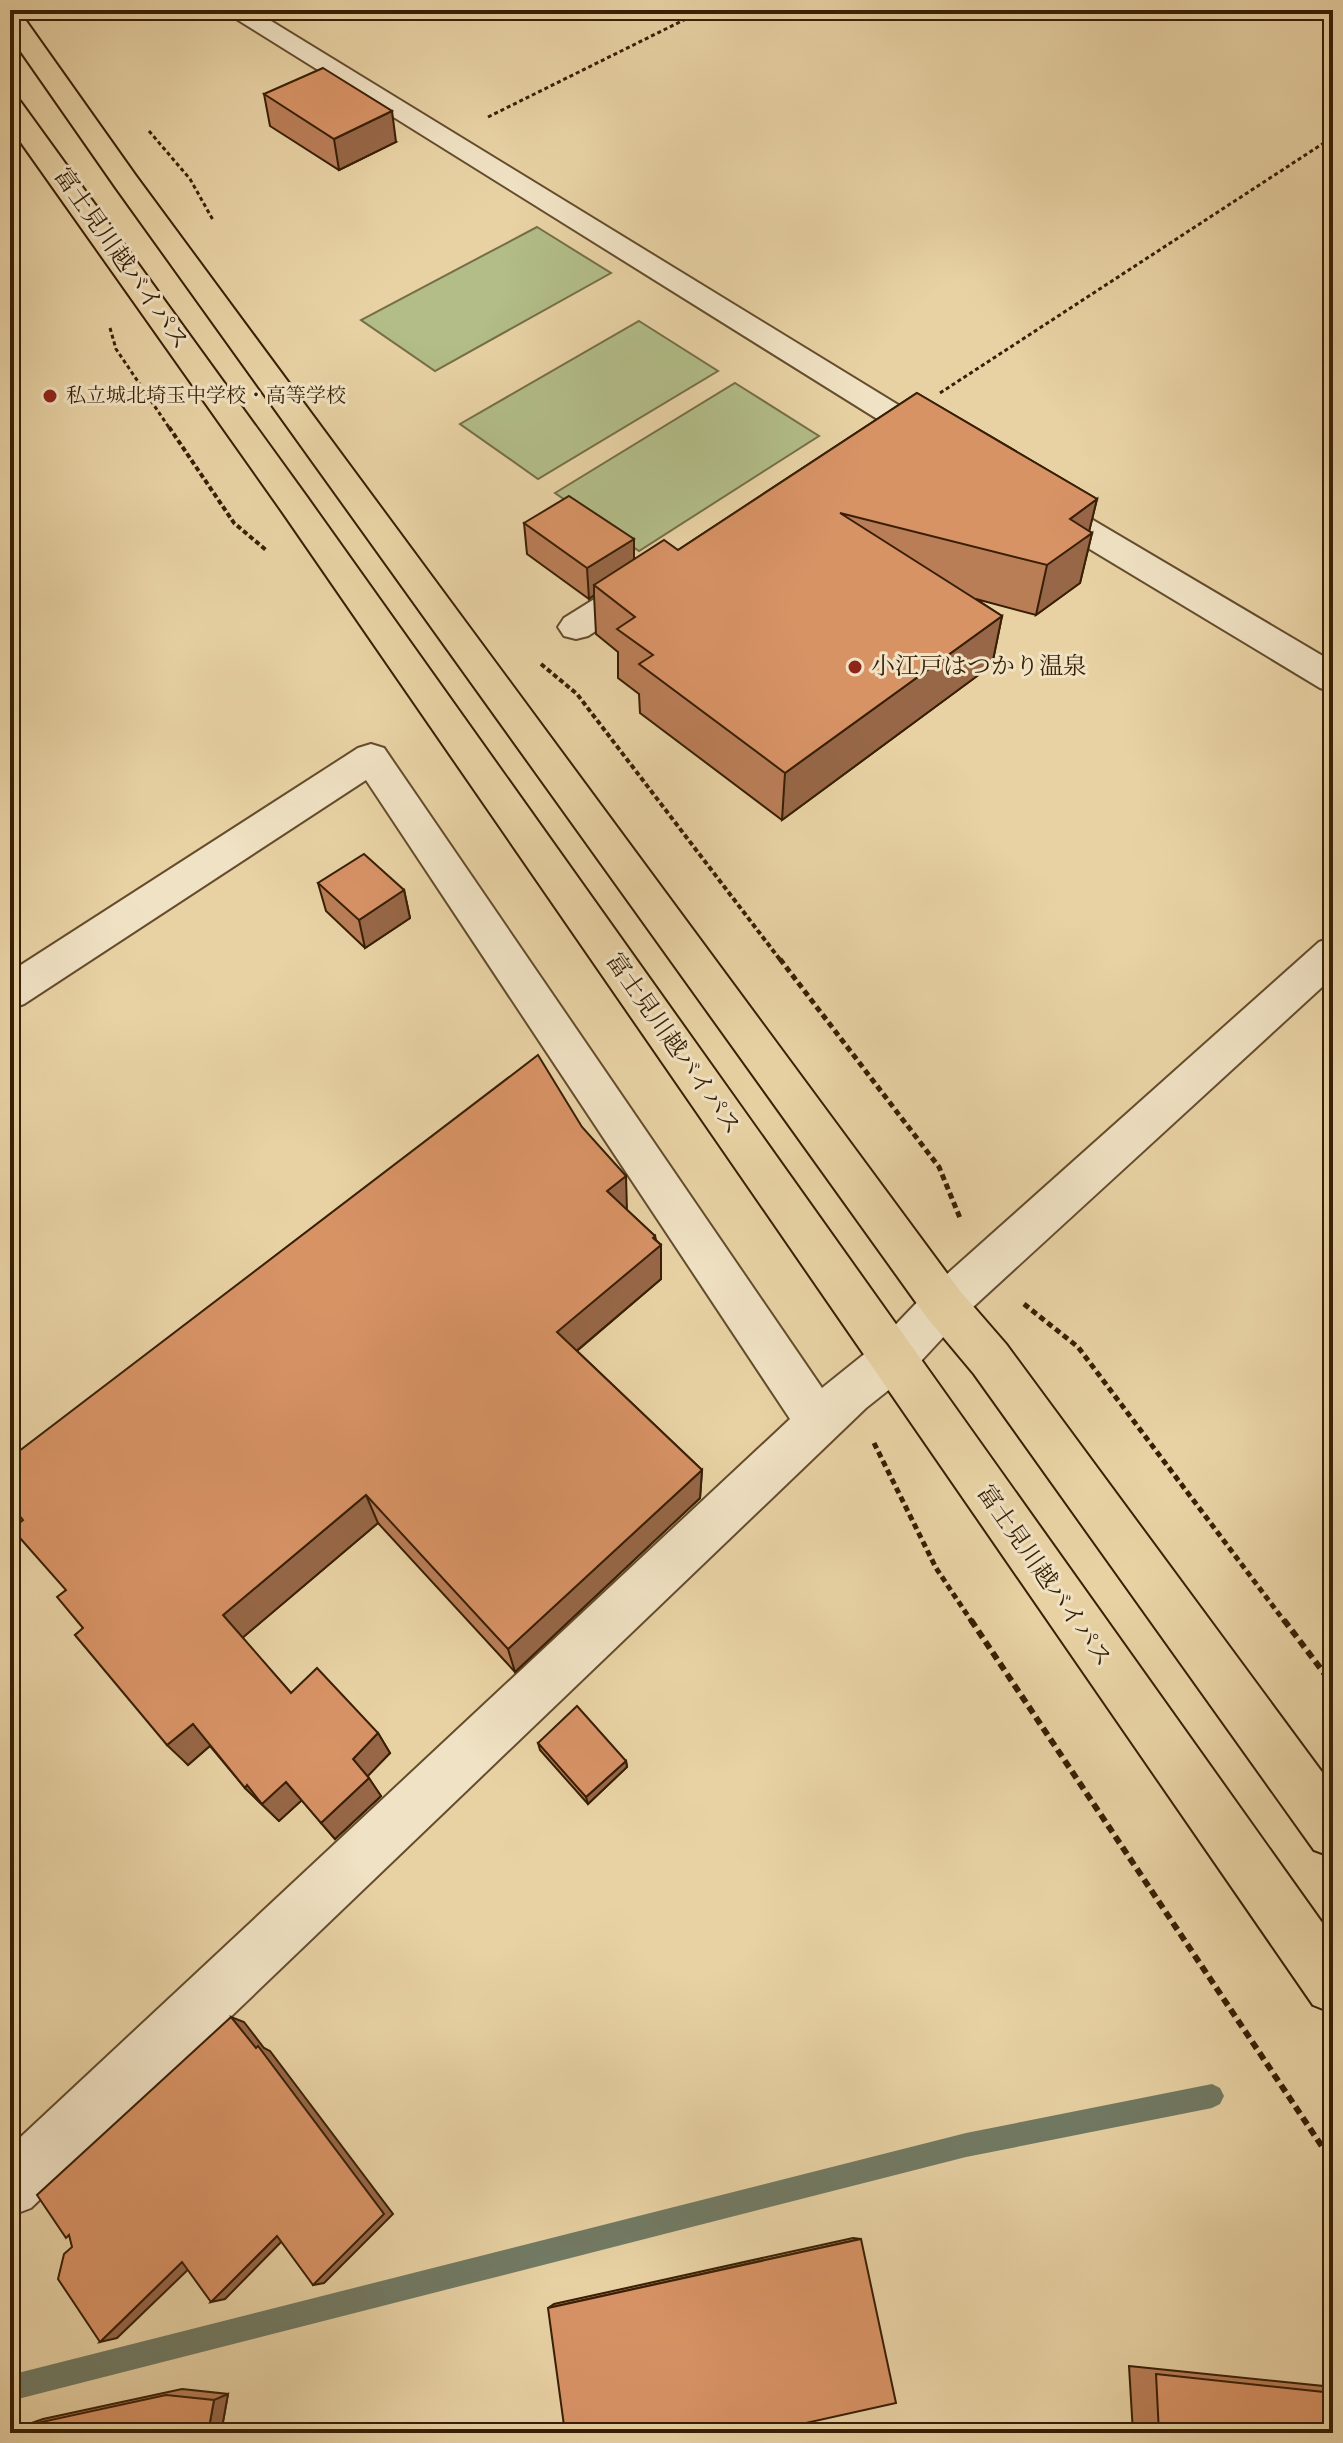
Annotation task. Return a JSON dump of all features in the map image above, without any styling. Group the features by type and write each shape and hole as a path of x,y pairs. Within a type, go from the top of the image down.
{"highway":[{"name":"富士見川越バイパス","path":"10,17 134,194 944,1305 990,1359 1333,1831"},
{"name":"富士見川越バイパス","path":"10,107 109,241 1333,1985"}],"street":[{"path":"235,10 445,139 885,428 965,459"},
{"path":"1018,491 1333,679"},
{"path":"576,627 670,567"},
{"path":"10,993 371,758 819,1423"},
{"path":"10,2187 819,1423 894,1358 944,1305 1333,953"}],"path":[{"path":"445,139 704,10"},
{"path":"142,122 190,179 214,224"},
{"path":"885,428 1333,137"},
{"path":"532,656 577,694 939,1167 982,1270 1078,1347 1333,1685"}],"green space":[{"path":"537,227 611,273 435,371 361,320"},
{"path":"639,321 718,371 538,479 460,424"},
{"path":"735,383 819,436 639,551 555,493"}],"building":[{"path":"323,68 392,111 334,139 264,94"},
{"path":"917,393 1097,499 1070,519 1092,533 1047,565 840,513 1002,616 785,773 639,664 653,655 617,629 635,617 594,585 664,540 678,550"},
{"path":"569,496 634,539 587,568 524,523"},
{"path":"364,854 404,890 359,920 318,883"},
{"path":"538,1055 582,1127 626,1176 607,1191 661,1245 557,1332 702,1470 508,1649 366,1495 223,1615 291,1693 317,1668 378,1733 353,1759 369,1778 321,1823 286,1782 262,1804 247,1785 245,1788 193,1724 167,1745 75,1635 83,1628 57,1597 66,1590 12,1529 23,1520 10,1504 10,1458"},
{"path":"577,1706 626,1761 586,1797 538,1743"},
{"path":"231,2017 256,2048 258,2046 384,2214 313,2285 277,2236 211,2302 182,2262 100,2342 58,2279 64,2254 72,2247 69,2235 66,2238 37,2195"},
{"path":"861,2239 896,2403 761,2433 565,2433 548,2308"},
{"path":"1156,2374 1333,2393 1333,2433 1159,2433"},
{"path":"166,2395 214,2400 208,2433 21,2433 23,2426"}],"waterway":[{"path":"10,2388 966,2145 1212,2096"}],"place":[{"name":"私立城北埼玉中学校・高等学校","path":"50,396"},
{"name":"小江戸はつかり温泉","path":"855,667"}]}
